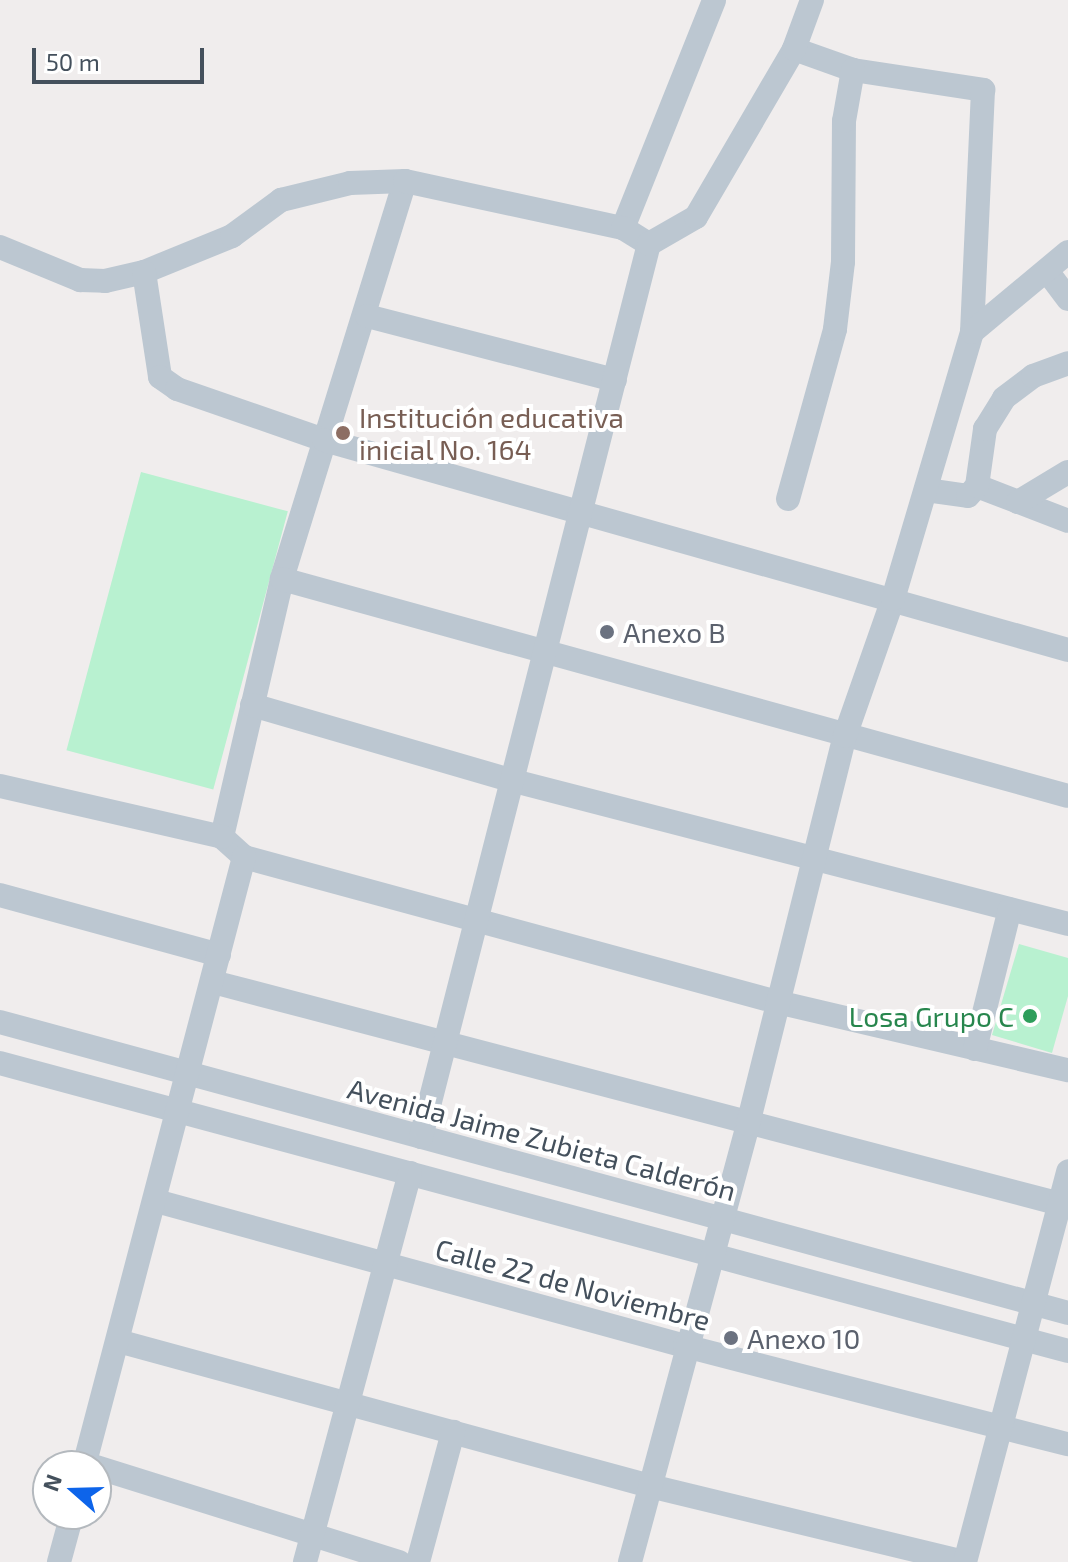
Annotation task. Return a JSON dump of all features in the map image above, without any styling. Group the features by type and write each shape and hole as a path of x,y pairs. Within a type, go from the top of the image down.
{"street":[{"path":"623,228 714,0"},
{"path":"421,1137 649,244 696,217 794,49 812,0"},
{"path":"630,1562 685,1346 748,1124 845,736 893,599 972,332 983,90 853,70 794,49"},
{"path":"788,499 835,329 843,262 844,121 853,70"},
{"path":"222,837 282,579 324,440 367,316 405,181"},
{"path":"0,247 80,280 144,272 232,236 281,200 350,183 405,181 623,228 649,244"},
{"path":"972,332 1068,252"},
{"path":"1047,271 1068,299"},
{"path":"144,272 160,377 177,389 324,440 1068,650"},
{"path":"367,316 615,380"},
{"path":"926,490 955,498 968,496 977,486 985,429 1004,398 1033,376 1068,363"},
{"path":"1018,502 1068,472"},
{"path":"977,486 1068,521"},
{"path":"282,579 1068,796"},
{"path":"252,705 514,781 1068,924"},
{"path":"0,786 222,837 244,857 777,1002 1068,1070"},
{"path":"93,1450 118,1341 244,857"},
{"path":"0,895 219,955"},
{"path":"975,1049 1010,909"},
{"path":"213,982 1064,1204"},
{"name":"Avenida Jaime Zubieta Calderón","path":"0,1022 1068,1313"},
{"path":"0,1063 1068,1351"},
{"path":"118,1341 650,1486 964,1562 1031,1303 1064,1204 1068,1171"},
{"path":"305,1562 410,1173"},
{"name":"Calle 22 de Noviembre","path":"156,1201 685,1346 1068,1444"},
{"path":"418,1562 453,1432"},
{"path":"112,1473 312,1538 400,1562"},
{"path":"59,1562 68,1530"}],"green space":[{"path":"141,472 288,511 213,790 66,750"},
{"name":"Losa Grupo C","path":"1019,944 1068,958 1068,996 1052,1053 992,1035"}],"place":[{"name":"Institución educativa inicial No. 164","path":"343,433"},
{"name":"Anexo B","path":"607,632"},
{"name":"Losa Grupo C","path":"1030,1016"},
{"name":"Anexo 10","path":"731,1338"}]}
